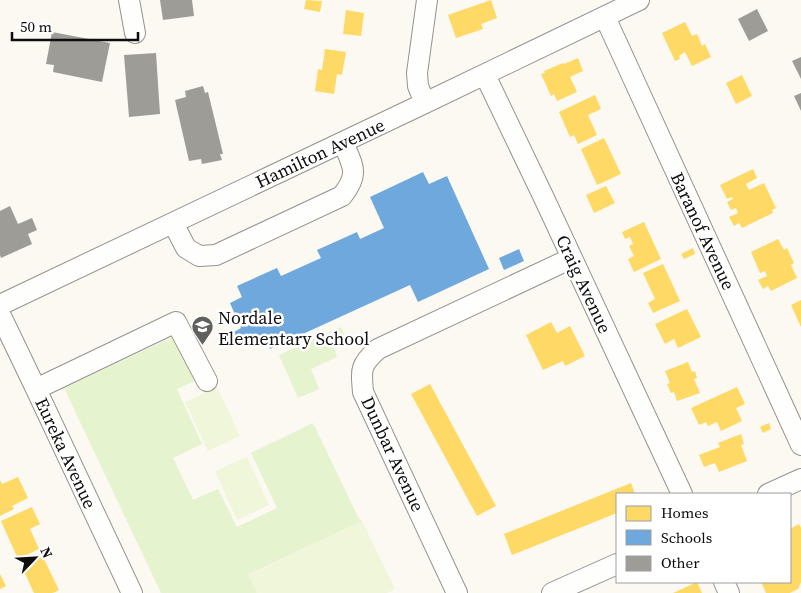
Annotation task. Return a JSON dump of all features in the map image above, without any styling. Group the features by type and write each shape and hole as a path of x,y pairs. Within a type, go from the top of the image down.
{"street":[{"path":"129,0 136,33"},
{"path":"425,103 418,86 417,73 427,0"},
{"name":"Hamilton Avenue","path":"0,305 640,0"},
{"name":"Baranof Avenue","path":"605,17 801,445"},
{"name":"Craig Avenue","path":"484,75 682,493"},
{"path":"172,223 186,248 199,256 216,255 342,196 351,184 354,170 343,142"},
{"name":"Dunbar Avenue","path":"457,593 363,392 362,371 367,358 378,349 572,258"},
{"name":"Eureka Avenue","path":"0,314 132,593"},
{"path":"36,389 176,322 207,381"},
{"path":"770,493 801,479"},
{"path":"552,593 616,564"}],"green space":[{"path":"341,327 347,342 334,348 337,357 311,369 319,389 298,398 279,355"},
{"path":"177,335 199,379 177,389 202,444 173,458 193,500 218,489 237,527 277,508 251,453 313,423 358,517 362,521 249,574 257,593 161,593 64,388"},
{"path":"217,387 240,436 208,451 185,402"},
{"path":"247,457 269,505 237,520 215,471"},
{"path":"362,521 395,589 387,593 257,593 248,575"}],"building: Homes":[{"path":"306,0 322,1 320,12 304,9"},
{"path":"491,0 497,18 481,24 483,29 456,38 448,15"},
{"path":"346,10 364,13 361,36 343,34"},
{"path":"685,22 692,36 697,34 702,46 705,44 711,57 692,66 685,52 679,56 680,59 675,61 662,33"},
{"path":"325,49 346,52 342,75 337,74 334,94 315,91 318,69 322,70"},
{"path":"578,58 583,71 570,77 577,92 557,101 554,94 551,96 541,74 545,73 544,71"},
{"path":"742,75 752,96 736,104 726,83"},
{"path":"595,95 601,109 588,115 597,135 578,144 574,135 570,137 559,112"},
{"path":"604,138 621,174 597,185 581,149"},
{"path":"753,169 757,178 746,184 749,190 764,183 776,208 772,210 773,213 742,228 739,223 734,226 729,217 738,213 736,208 731,210 727,202 733,199 732,197 727,199 720,185"},
{"path":"606,186 615,203 594,213 586,195"},
{"path":"644,222 661,259 634,272 628,259 634,256 629,246 633,244 630,237 625,239 622,232"},
{"path":"778,239 784,250 787,248 794,263 791,265 797,278 771,291 768,286 763,289 758,280 767,276 765,271 760,273 751,252"},
{"path":"693,248 695,254 684,259 681,254"},
{"path":"663,264 680,301 653,313 648,303 655,299 643,273"},
{"path":"801,300 801,327 791,305"},
{"path":"687,309 701,337 678,348 674,339 665,344 655,324"},
{"path":"551,322 557,333 570,326 585,356 565,366 563,361 543,370 526,335"},
{"path":"688,362 692,372 695,371 697,378 694,379 700,393 677,401 674,392 671,393 667,384 670,383 665,371"},
{"path":"430,384 496,506 477,516 411,394"},
{"path":"737,387 745,404 736,408 742,421 721,431 717,422 708,426 706,422 699,425 691,408"},
{"path":"769,423 771,429 763,433 760,427"},
{"path":"741,434 744,444 741,445 747,461 719,472 715,463 704,467 699,455 720,447 718,443"},
{"path":"18,477 28,498 12,506 14,509 0,516 0,480 2,484"},
{"path":"631,483 635,493 616,493 616,513 512,555 504,534"},
{"path":"32,507 40,524 30,529 39,549 18,559 1,521"},
{"path":"799,524 801,528 801,582 798,589 790,593 766,593 761,583 791,583 791,528"},
{"path":"42,555 59,590 53,593 34,593 21,565"},
{"path":"0,574 6,586 0,589"},
{"path":"697,583 702,593 673,593"}],"building: Schools":[{"name":"Nordale Elementary School","path":"423,172 429,184 447,176 489,269 418,302 410,285 270,349 267,342 256,347 250,335 238,341 234,332 241,328 230,303 242,297 237,286 277,268 281,276 321,258 317,250 357,232 360,239 384,228 370,197"},
{"path":"519,249 524,261 504,270 499,258"}],"building: Other":[{"path":"160,0 192,0 194,16 163,20"},
{"path":"757,9 768,31 749,41 738,19"},
{"path":"52,32 110,43 102,82 53,72 54,65 46,64"},
{"path":"156,53 160,114 129,117 124,55"},
{"path":"801,57 801,79 792,61"},
{"path":"203,86 205,93 208,92 223,154 220,154 222,160 202,164 201,159 189,161 175,100 186,97 185,91"},
{"path":"801,93 801,111 794,96"},
{"path":"10,206 18,224 32,218 37,230 28,234 32,244 1,258 0,211"}],"place":[{"name":"Nordale Elementary School","path":"202,346"}]}
